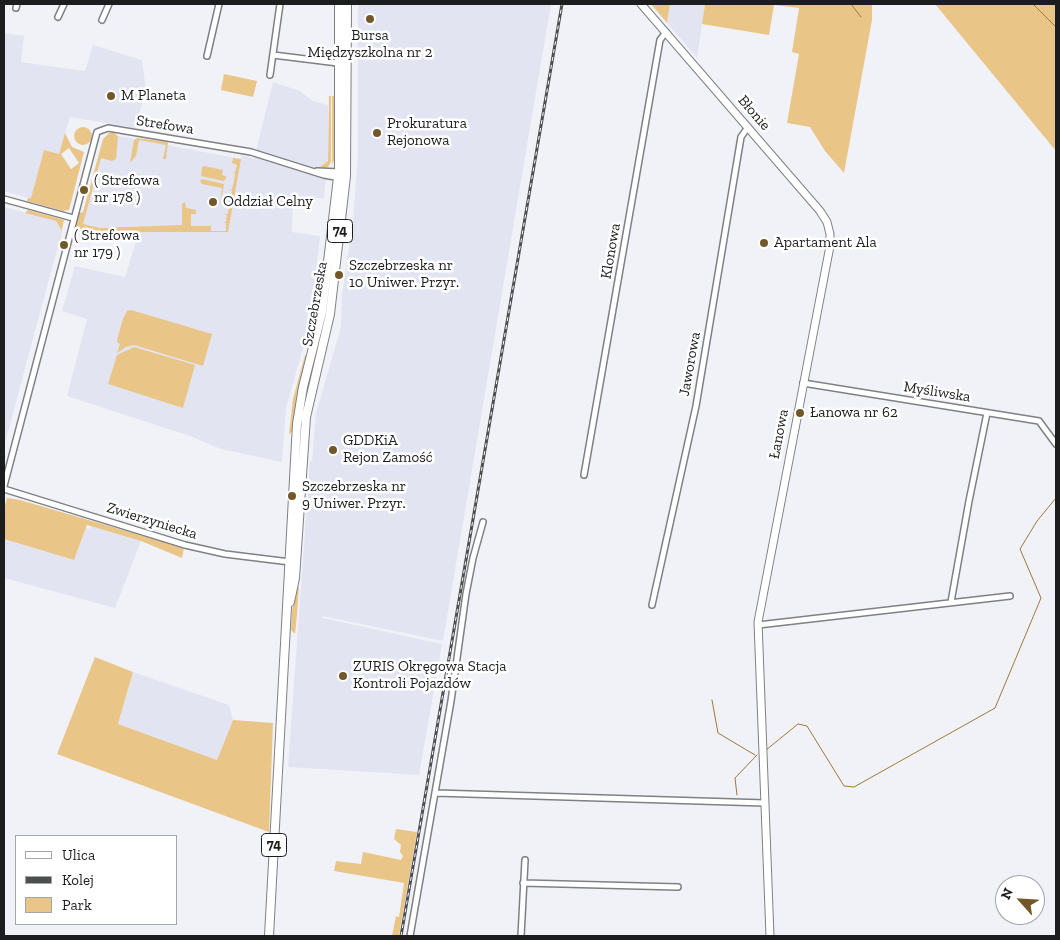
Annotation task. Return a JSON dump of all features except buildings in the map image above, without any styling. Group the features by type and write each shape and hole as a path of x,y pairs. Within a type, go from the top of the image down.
{"main road":[{"name":"Szczebrzeska","path":"339,4 338,63 341,175"},
{"name":"Szczebrzeska","path":"269,936 288,608 293,592 292,562 306,411 330,314 341,175 347,4"}],"street":[{"path":"58,17 64,4"},
{"path":"102,20 109,4"},
{"path":"207,56 219,4"},
{"path":"270,75 280,4"},
{"name":"Błonie","path":"641,4 823,215 830,231 829,248"},
{"name":"Klonowa","path":"584,475 660,40 666,32"},
{"path":"273,55 338,63"},
{"name":"Jaworowa","path":"652,605 696,406 741,137 748,127"},
{"name":"Strefowa","path":"4,488 97,132 104,128 251,152 317,171 341,175"},
{"path":"4,199 73,218"},
{"name":"Łanowa","path":"770,936 758,625 829,248"},
{"name":"Myśliwska","path":"803,383 1039,421 1056,444"},
{"path":"951,602 969,501 988,413"},
{"name":"Zwierzyniecka","path":"4,488 185,545 225,554 292,562"},
{"path":"410,936 436,793 466,594 483,522"},
{"path":"758,625 1010,596"},
{"path":"436,793 765,803"},
{"path":"520,936 525,860"},
{"path":"523,883 678,887"}],"shaded area":[{"path":"358,4 551,4 443,641 323,616 323,618 442,644 419,775 288,767 310,461 312,461 316,413 341,327 342,295 353,221 358,154"},
{"path":"670,4 705,4 697,58 667,23"},
{"path":"4,33 24,36 21,62 85,71 93,45 142,60 146,91 135,128 70,117 59,154 44,150 31,199 4,191"},
{"path":"273,82 300,91 313,101 328,105 328,159 324,198 293,197 292,232 320,236 311,321 286,408 282,462 221,449 190,436 67,396 87,319 62,311 75,266 125,277 139,232 78,232 104,139 109,134 241,159 242,155 254,159"},
{"path":"4,207 56,221 62,231 4,447"},
{"path":"91,526 141,541 115,608 4,578 4,539 74,560 86,528 90,529"},
{"path":"133,672 229,705 233,720 217,760 118,724"}],"green space":[{"path":"651,4 670,4 667,23"},
{"path":"705,4 872,4 872,20 844,173 825,151 810,127 787,123 799,54 792,52 799,8 774,5 769,35 702,24"},
{"path":"935,4 1056,4 1056,151"},
{"path":"224,74 257,81 253,97 221,90"},
{"path":"329,96 331,96 331,162 328,167 324,168 320,167 328,161"},
{"path":"332,96 336,96 336,107 334,160 332,165"},
{"path":"83,127 89,130 92,136 89,142 83,145 77,142 74,136 77,130"},
{"path":"65,133 72,147 84,152 69,210 63,211 27,201 28,198 31,198 44,150 59,154","holes":["69,148 79,163 71,169 61,154"]},
{"path":"109,133 115,133 118,137 116,159 112,161 101,158 83,224 100,228 182,225 182,204 185,202 186,208 196,210 196,214 191,214 191,226 211,226 211,231 226,231 226,223 222,222 226,222 227,215 224,214 228,214 229,207 225,205 229,206 230,198 227,197 231,197 232,190 229,189 232,189 235,173 232,172 235,172 237,165 232,163 233,158 241,159 228,232 74,232 79,213 83,212 103,139"},
{"path":"137,138 168,142 166,159 163,159 166,145 139,140 136,156 130,163 134,140"},
{"path":"202,167 223,170 222,175 226,176 226,179 223,181 201,176"},
{"path":"202,179 224,184 220,208 222,188 202,184 200,181"},
{"path":"28,210 64,220 62,230 56,221 25,213"},
{"path":"131,310 212,334 203,366 134,345 126,347 117,353 120,344 117,342 118,336 123,319 127,311"},
{"path":"134,347 195,365 183,408 108,384 117,355"},
{"path":"305,355 308,356 297,399 293,431 289,434 293,399"},
{"path":"7,498 20,500 184,548 182,558 141,541 87,525 74,560 4,539 4,509"},
{"path":"299,587 295,634 291,630 292,611 296,590"},
{"path":"95,657 133,672 118,724 217,760 233,720 273,723 269,832 57,754"},
{"path":"396,829 417,832 399,936 392,936 396,916 399,917 404,883 334,871 336,861 361,864 363,852 401,860 403,856 400,852 401,845 394,839"}],"waterway":[{"path":"851,4 861,17"},
{"path":"1033,4 1056,27"},
{"path":"766,750 798,724 807,726 844,786 854,787 995,708 1041,598 1020,549 1037,521 1056,498"},
{"path":"712,700 718,733 755,755"},
{"path":"737,795 735,778 757,755"}],"railway":[{"path":"401,936 562,4"}],"place":[{"name":"Bursa Międzyszkolna nr 2","path":"370,19"},
{"name":"M Planeta","path":"111,96"},
{"name":"Prokuratura Rejonowa","path":"377,133"},
{"name":"( Strefowa nr 178 )","path":"84,190"},
{"name":"Oddział Celny","path":"213,202"},
{"name":"Apartament Ala","path":"764,243"},
{"name":"( Strefowa nr 179 )","path":"64,245"},
{"name":"Szczebrzeska nr 10 Uniwer. Przyr.","path":"339,275"},
{"name":"Łanowa nr 62","path":"800,413"},
{"name":"GDDKiA Rejon Zamość","path":"333,450"},
{"name":"Szczebrzeska nr 9 Uniwer. Przyr.","path":"292,496"},
{"name":"ZURIS Okręgowa Stacja Kontroli Pojazdów","path":"343,676"}]}
